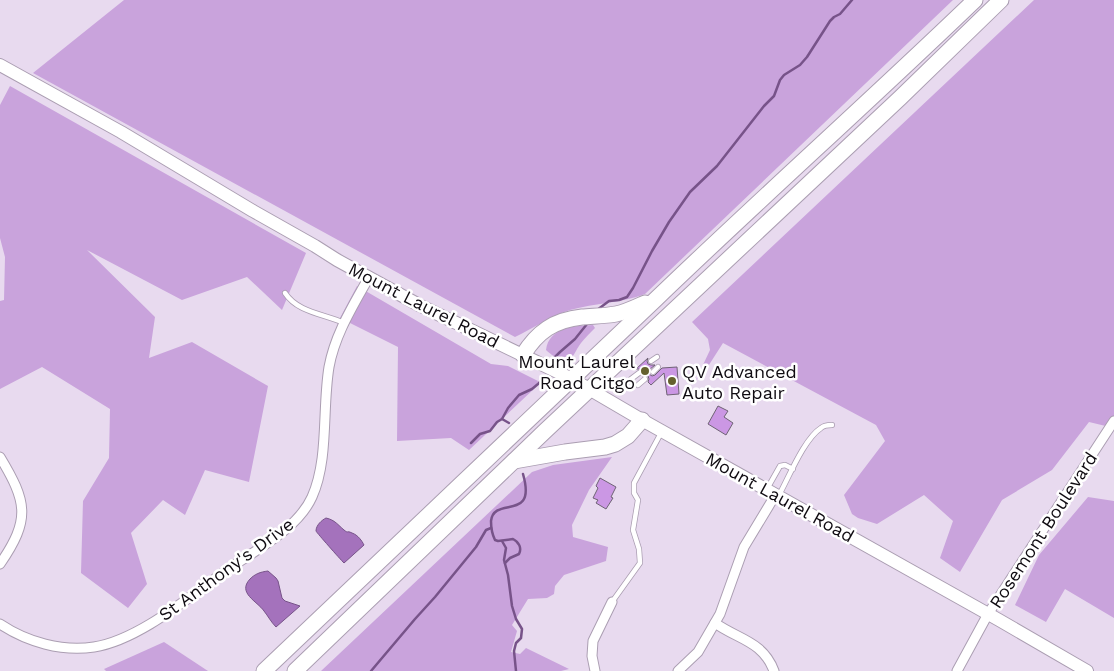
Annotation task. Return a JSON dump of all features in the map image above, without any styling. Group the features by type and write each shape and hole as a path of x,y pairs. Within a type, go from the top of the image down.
{"highway":[{"path":"264,671 975,0"},
{"path":"294,671 1001,0"},
{"path":"523,355 547,328 557,322 570,318 618,314 656,299"},
{"path":"514,461 615,444 628,436 642,420"}],"main road":[{"name":"Mount Laurel Road","path":"0,65 121,132 369,278 419,305 572,379 1087,671"}],"street":[{"name":"St Anthony's Drive","path":"0,624 17,634 47,645 78,648 107,644 135,632 178,605 292,524 311,500 317,486 333,350 344,323 369,278"},
{"name":"Rosemont Boulevard","path":"956,671 988,614 1114,421"},
{"path":"0,457 20,496 22,518 17,537 0,564"},
{"path":"678,671 698,652 715,623 726,599 744,547 774,493"},
{"path":"595,671 592,642 612,602"},
{"path":"715,623 755,645 769,660 774,671"}],"lane":[{"path":"285,294 302,308 344,323"},
{"path":"651,361 657,357"},
{"path":"653,372 658,367"},
{"path":"631,379 639,373"},
{"path":"638,385 645,379"},
{"path":"774,493 793,469 806,443 821,428 832,425"},
{"path":"612,602 640,563 639,549 632,530 638,500 634,493 634,483 662,431"},
{"path":"774,493 780,466 785,465 793,469"}],"shaded area":[{"path":"124,0 953,0 645,294 563,312 515,337 33,73"},
{"path":"1034,0 1114,0 1114,428 1089,422 1052,470 1002,500 960,572 940,558 953,521 924,495 877,524 852,514 844,495 885,441 876,425 723,343 694,384 710,350 708,339 692,322"},
{"path":"10,86 306,253 282,310 247,277 182,300 87,250 155,317 149,358 192,342 268,386 249,482 205,470 185,515 163,500 131,533 147,584 128,608 81,573 83,501 109,458 110,409 42,367 0,389 0,301 4,300 5,257 0,238 0,105"},
{"path":"357,286 491,364 508,366 538,381 536,387 469,450 451,438 397,441 398,347 340,318"},
{"path":"593,325 595,328 569,359 558,358 546,350 548,342 557,332 571,327"},
{"path":"612,457 589,490 572,525 573,537 608,547 606,561 564,575 555,586 554,594 547,598 528,599 512,625 517,631 511,652 520,654 526,648 569,669 561,671 321,671 532,472 553,465"},
{"path":"1088,497 1114,501 1114,618 1065,589 1046,622 1015,605 1039,555"},
{"path":"326,518 334,521 347,532 356,535 364,545 344,563 316,531 321,521"},
{"path":"268,571 278,581 282,598 285,601 300,606 276,627 261,607 247,593 246,588 252,577"},
{"path":"164,642 208,671 106,671 104,669"}],"building":[{"path":"648,358 648,364 655,365 649,370 649,374 652,376 662,368 677,367 679,394 667,395 664,373 651,385 648,382 648,376 642,376 642,370 636,369"},
{"path":"718,406 728,411 724,417 733,423 726,435 708,424"},
{"path":"600,478 616,487 611,497 613,498 606,509 596,503 598,500 593,498"}],"waterway":[{"path":"597,310 609,301 627,297 669,222 690,192 717,166 774,96 784,75 800,65 830,21 840,14 852,0"},
{"path":"554,358 575,339 587,324"},
{"path":"471,443 480,434 490,431 502,419 519,395 532,389 542,380"},
{"path":"502,419 509,423"},
{"path":"505,563 510,558 519,554 519,545 513,539 495,540 491,521 494,514 499,510 520,504 526,489 523,474"},
{"path":"371,671 476,547 486,530 491,528"},
{"path":"502,541 506,548 504,560 512,606 516,619 522,629 521,638 516,643 514,651 516,671"}],"place":[{"name":"Mount Laurel Road Citgo","path":"645,371"},
{"name":"QV Advanced Auto Repair","path":"672,381"}]}
